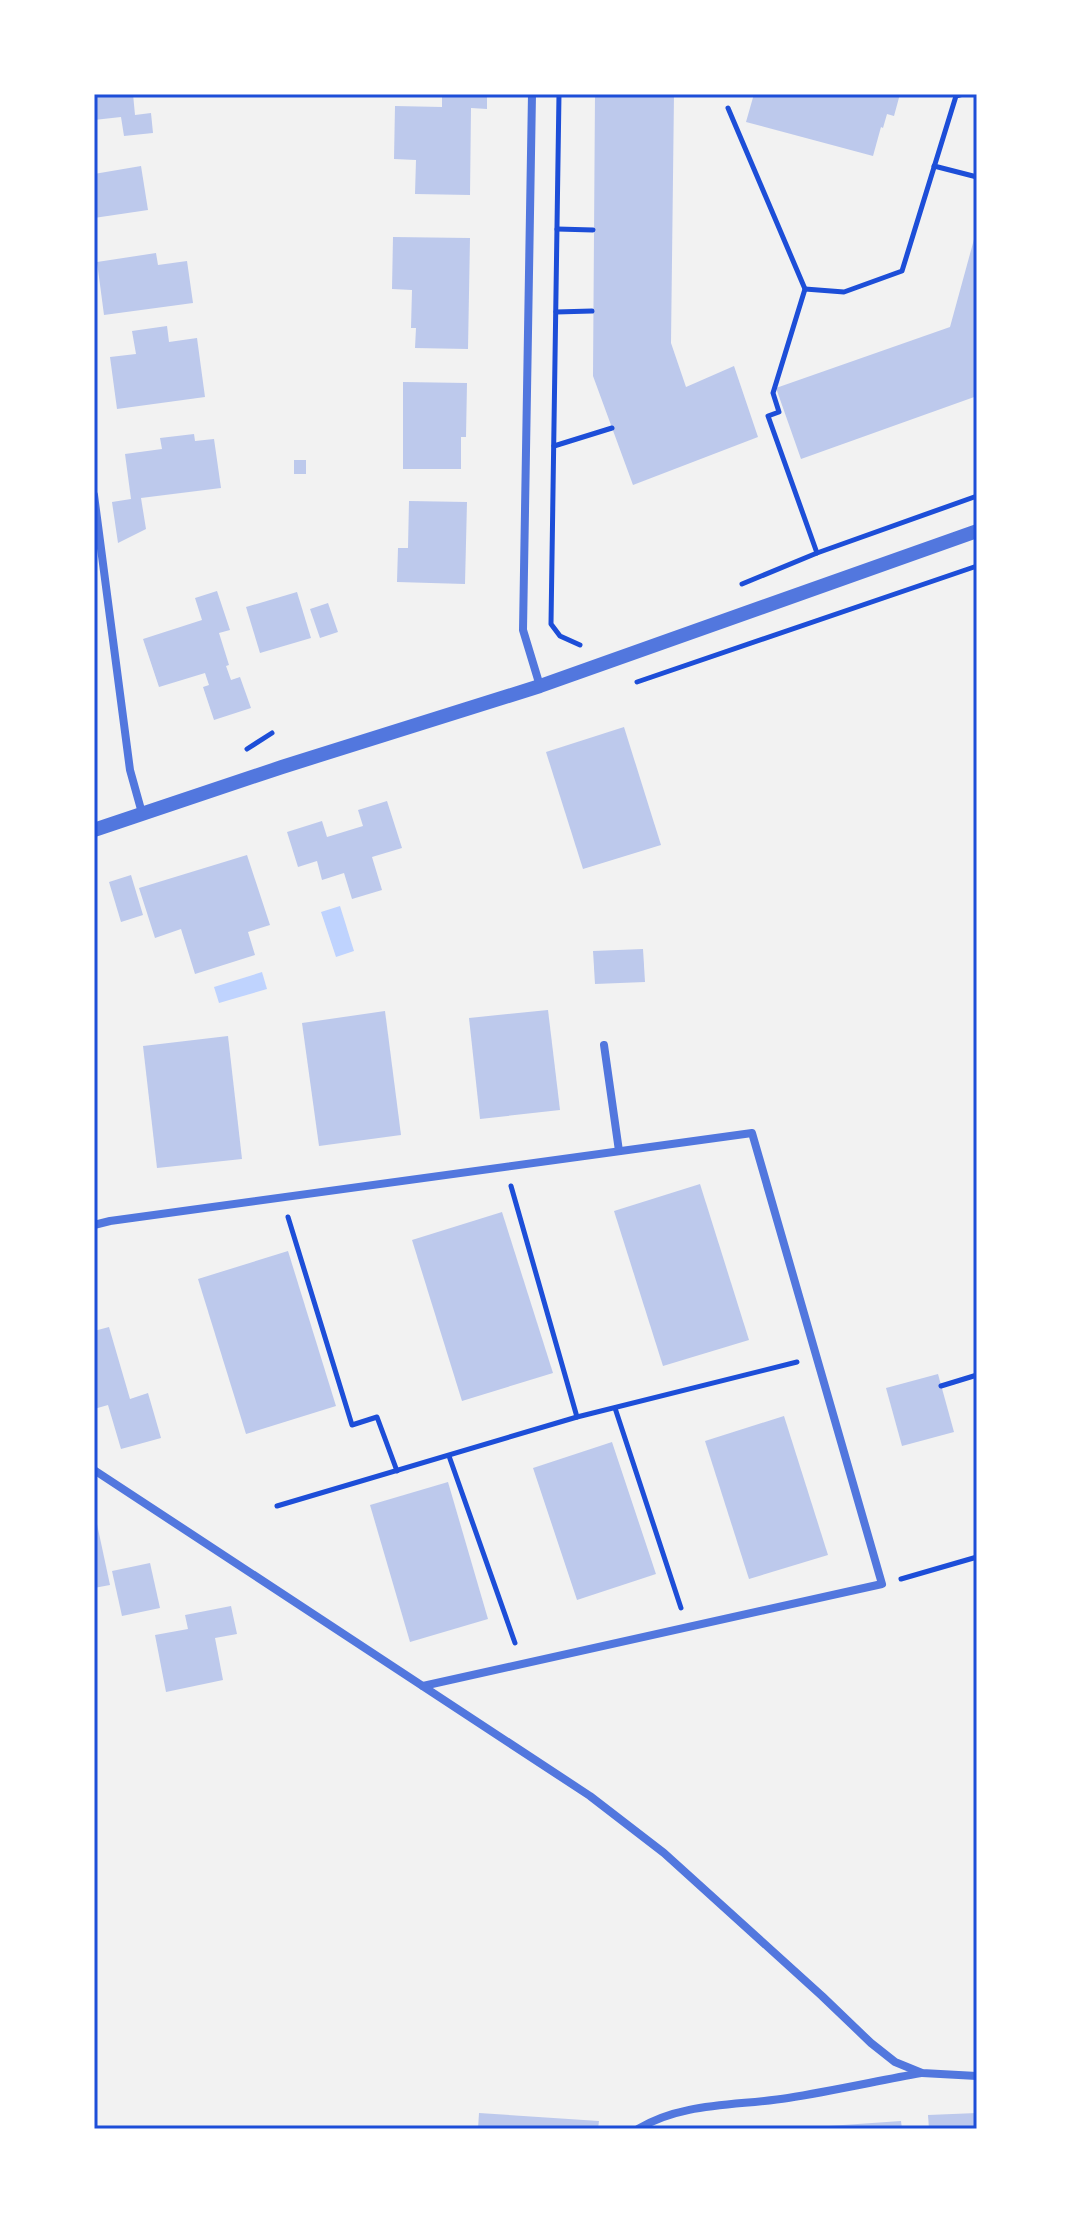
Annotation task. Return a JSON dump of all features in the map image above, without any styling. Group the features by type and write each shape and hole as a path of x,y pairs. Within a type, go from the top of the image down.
{"street":[{"path":"532,94 523,630 540,686"},
{"path":"94,495 130,770 142,813"},
{"path":"94,830 540,686 977,531"},
{"path":"604,1045 619,1151"},
{"path":"94,1225 752,1133 882,1584 423,1686"},
{"path":"94,1470 590,1796 664,1853 871,2043 895,2062 922,2073"},
{"path":"638,2129 658,2117 684,2110 788,2098 922,2073 977,2076"}],"path":[{"path":"559,94 551,624 560,636 590,647"},
{"path":"805,289 844,292 902,271 956,96 963,94"},
{"path":"728,108 805,289 773,393 779,412 768,416 817,553"},
{"path":"934,166 977,177"},
{"path":"557,229 593,230"},
{"path":"556,312 592,311"},
{"path":"554,446 612,428"},
{"path":"505,1166 577,1417"},
{"path":"282,1197 352,1425 377,1417 397,1471"},
{"path":"277,1506 577,1417 817,1357"},
{"path":"941,1386 977,1375"},
{"path":"615,1408 687,1627"},
{"path":"449,1456 523,1664"},
{"path":"882,1584 977,1557"}],"water":[{"path":"340,906 354,951 336,957 321,912"},
{"path":"262,972 267,989 219,1003 214,987"}],"building":[{"path":"94,94 133,94 135,115 151,113 153,133 124,136 121,117 94,120"},
{"path":"442,94 487,94 487,109 471,108 470,195 415,194 416,160 394,159 395,106 442,107"},
{"path":"595,94 674,94 671,343 686,387 734,366 758,437 633,485 593,376"},
{"path":"754,94 900,94 894,116 887,114 881,127 873,156 746,122"},
{"path":"141,166 148,210 94,218 94,174"},
{"path":"976,232 977,396 801,459 776,388 950,327"},
{"path":"393,237 470,238 468,349 415,348 416,328 411,328 412,290 392,289"},
{"path":"156,253 158,265 187,261 193,303 104,315 97,262"},
{"path":"167,326 169,342 197,338 205,397 117,409 110,357 136,354 132,331"},
{"path":"403,382 467,383 466,437 461,437 461,469 403,469"},
{"path":"194,434 195,441 214,439 221,488 141,498 146,529 118,543 112,502 131,499 125,454 162,449 160,438"},
{"path":"294,460 306,460 306,474 294,474"},
{"path":"409,501 467,502 465,584 397,582 398,548 408,548"},
{"path":"217,591 230,630 219,633 229,665 226,666 231,680 240,677 251,708 214,720 203,687 209,685 205,673 159,687 143,639 202,620 195,598"},
{"path":"297,592 311,638 260,653 246,607"},
{"path":"328,603 338,632 320,638 310,609"},
{"path":"624,727 661,845 583,869 546,752"},
{"path":"387,801 402,848 372,857 382,890 352,899 344,873 322,880 317,861 298,867 287,832 322,821 327,837 363,826 358,810"},
{"path":"247,855 270,925 248,932 255,955 195,974 181,929 155,938 139,888"},
{"path":"131,875 143,915 121,922 109,882"},
{"path":"643,949 645,982 595,984 593,951"},
{"path":"548,1010 560,1110 480,1119 469,1018"},
{"path":"385,1011 401,1135 319,1146 302,1023"},
{"path":"228,1036 242,1159 157,1168 143,1046"},
{"path":"700,1184 749,1340 663,1366 614,1211"},
{"path":"502,1212 553,1373 462,1401 412,1240"},
{"path":"288,1251 336,1406 246,1434 198,1279"},
{"path":"109,1327 130,1399 148,1393 161,1438 121,1449 108,1405 94,1409 94,1331"},
{"path":"938,1374 954,1432 902,1446 886,1388"},
{"path":"784,1416 828,1555 749,1579 705,1441"},
{"path":"612,1442 656,1574 577,1600 533,1468"},
{"path":"448,1482 488,1619 410,1642 370,1505"},
{"path":"94,1510 110,1585 94,1588"},
{"path":"150,1563 160,1608 122,1616 112,1571"},
{"path":"231,1606 237,1634 215,1638 223,1680 166,1692 155,1635 188,1629 185,1615"},
{"path":"479,2113 599,2121 598,2129 478,2129"},
{"path":"977,2113 977,2129 929,2129 928,2115"},
{"path":"901,2121 902,2129 814,2129 814,2127"}]}
